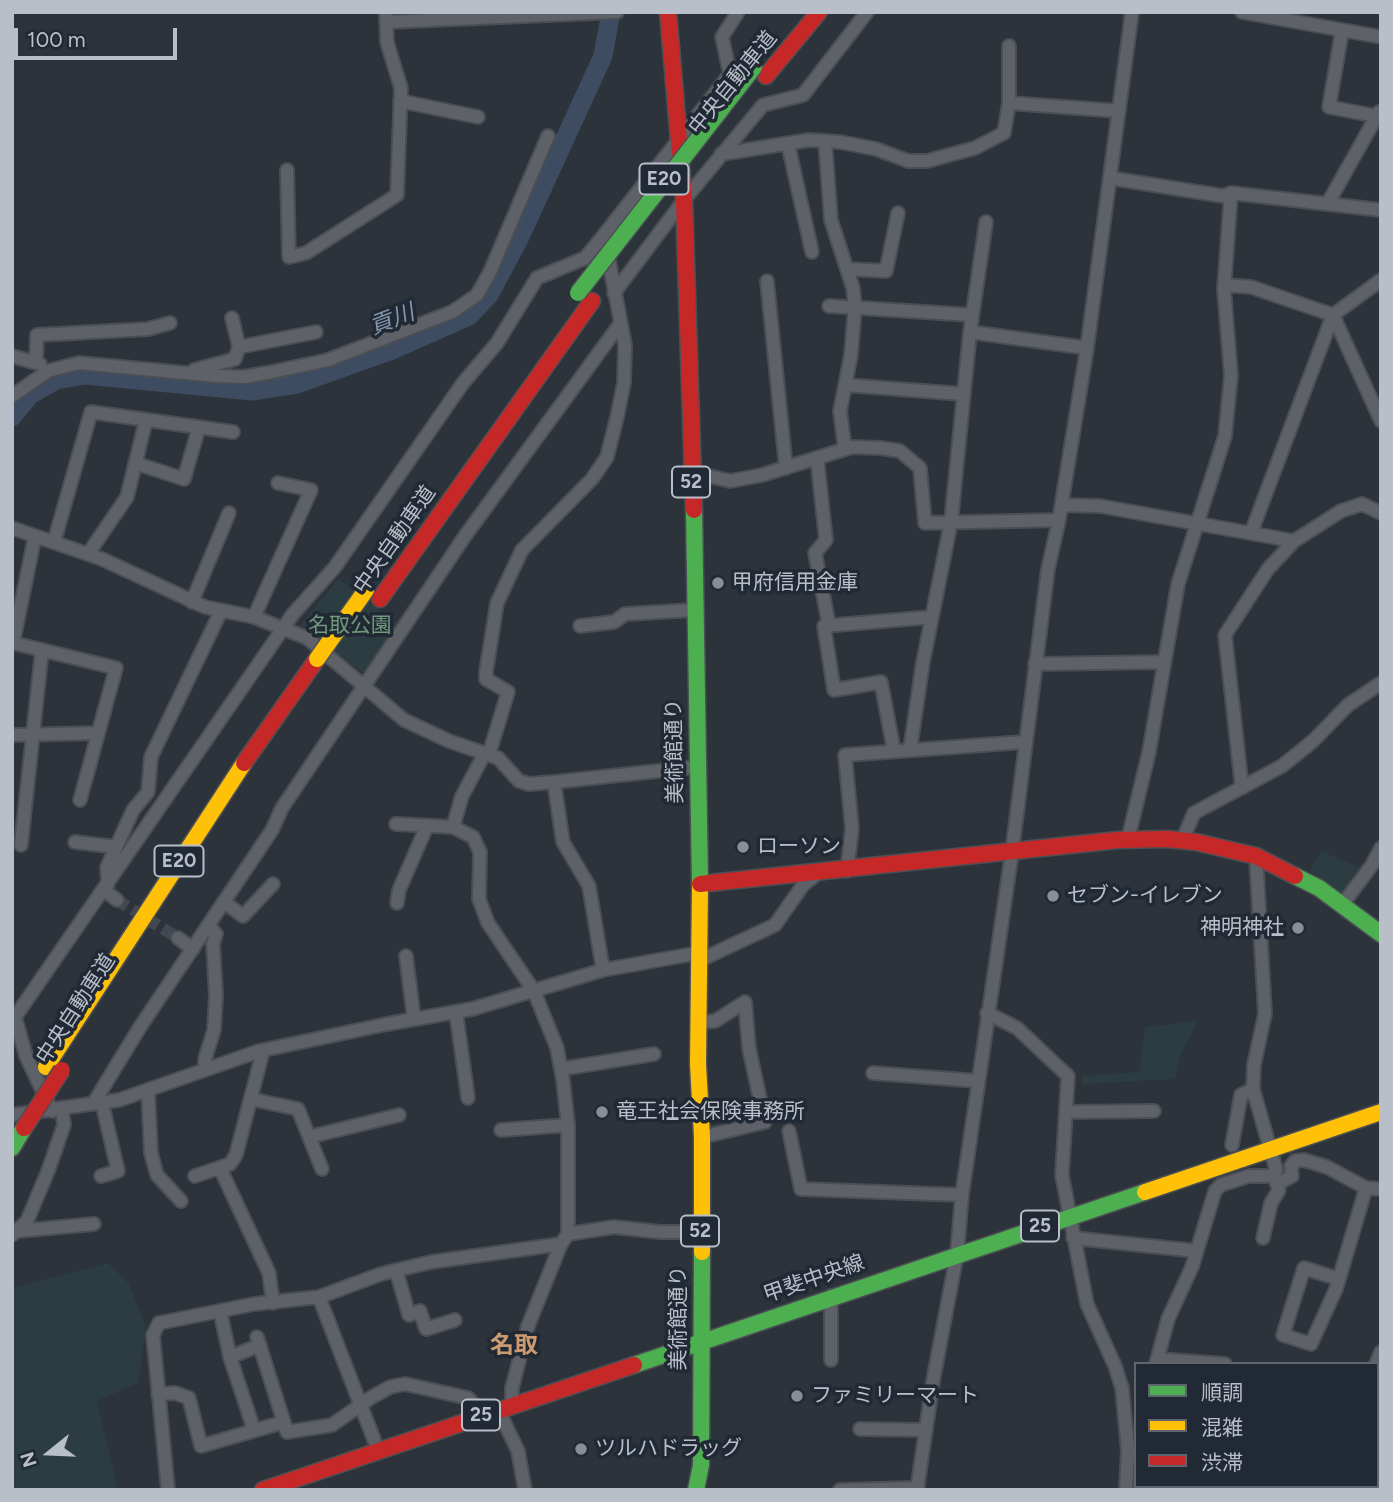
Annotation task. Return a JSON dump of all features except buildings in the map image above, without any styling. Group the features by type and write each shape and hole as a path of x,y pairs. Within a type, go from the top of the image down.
{"main road":[{"name":"美術館通り","path":"668,12 684,200 700,884 698,1022 702,1137 699,1232 701,1465 696,1490"},
{"name":"中央自動車道","path":"513,383 674,190 800,12"},
{"name":"中央自動車道","path":"760,71 818,12"},
{"name":"中央自動車道","path":"12,1148 16,1121 229,814 324,663 585,297"},
{"name":"中央自動車道","path":"373,594 404,536"},
{"path":"700,884 847,871 1128,839 1182,841 1256,856 1294,873 1381,934"},
{"name":"甲斐中央線","path":"262,1490 1381,1112"}],"street":[{"path":"287,170 289,257 306,253 397,195 401,88 387,42 386,17 617,12"},
{"path":"14,1233 27,1221 64,1125 26,1056 15,1017 283,629 335,567 463,383 497,343 537,278 585,258 730,74 722,37 738,12"},
{"path":"614,293 684,200 763,105 803,95 867,12"},
{"path":"840,1490 917,1489 957,1254 962,1195 1013,852 1024,742 1048,569 1062,505 1087,348 1132,12"},
{"path":"1242,12 1381,37"},
{"path":"1328,203 1378,112 1329,107 1342,31"},
{"path":"721,154 825,141 876,149 908,160 927,161 975,148 1004,133 1009,103 1009,46"},
{"path":"400,102 478,117"},
{"path":"1009,103 1119,111"},
{"path":"12,396 48,371 79,363 244,377 328,360 441,317 470,302 490,272 548,136"},
{"path":"825,141 831,220 848,269 855,306 840,411 845,449"},
{"path":"788,144 811,252"},
{"path":"1110,178 1223,196 1231,193 1381,209"},
{"path":"1128,839 1149,752 1178,584 1225,436 1231,375 1224,285 1231,193"},
{"path":"848,269 887,271 898,213"},
{"path":"910,750 951,522 970,332 986,222"},
{"path":"453,827 462,796 487,753 508,692 486,679 485,672 497,603 522,550 592,479 607,457 624,383 625,345 604,235"},
{"path":"1251,533 1333,316 1381,280"},
{"path":"767,281 786,468"},
{"path":"1224,285 1251,287 1333,316 1381,421"},
{"path":"829,306 972,315"},
{"path":"187,372 235,359 239,347 232,318"},
{"path":"36,361 37,335 148,329 170,323"},
{"path":"101,1177 118,1171 97,1104 208,925 272,830 282,808 366,687 465,536 620,324"},
{"path":"239,347 316,332"},
{"path":"970,332 1087,348"},
{"path":"12,356 36,361 48,371"},
{"path":"845,385 964,394"},
{"path":"54,542 91,412 233,432"},
{"path":"88,554 127,497 146,419"},
{"path":"135,463 184,480 199,427"},
{"path":"691,472 730,481 786,468 845,449 867,447 900,451 920,468 925,523 1059,520"},
{"path":"817,458 826,540 815,553 829,625"},
{"path":"254,617 311,490 278,483"},
{"path":"1242,788 1225,635 1268,569 1294,541 1341,511 1362,504 1381,513"},
{"path":"1062,505 1100,506 1294,541"},
{"path":"191,602 229,513"},
{"path":"12,528 88,554 191,602 254,617 307,638 404,720 449,741 498,758 519,781 529,784 696,767"},
{"path":"34,536 13,643 116,668 80,800"},
{"path":"580,626 614,622 625,614 694,610"},
{"path":"117,900 106,887 107,867 133,810 148,792 151,757 221,611"},
{"path":"894,751 881,682 834,690 824,626 932,617"},
{"path":"21,845 42,650"},
{"path":"1035,664 1164,662"},
{"path":"1182,841 1195,813 1282,766 1313,741 1348,705 1381,683"},
{"path":"12,735 98,733"},
{"path":"847,871 852,829 845,755 1024,742"},
{"path":"554,782 563,842 589,886 603,970"},
{"path":"397,824 453,827 473,837 480,852 479,898 488,923 534,991 557,1048 561,1069 568,1125 564,1239 528,1326 512,1388 498,1410"},
{"path":"397,904 399,890 426,826"},
{"path":"75,842 116,847"},
{"path":"1342,905 1372,865 1381,848"},
{"path":"1256,856 1265,1014 1254,1065 1253,1090 1276,1161 1276,1179 1263,1238"},
{"path":"16,1121 148,1090 263,1051 456,1012 603,970 698,957 775,925 803,885 817,874"},
{"path":"224,902 243,916 273,884"},
{"path":"205,1070 205,1059 214,1030 216,995 213,944 216,934 208,925"},
{"path":"178,938 193,949"},
{"path":"406,956 414,1019"},
{"path":"698,1022 715,1021 730,1008 745,1002 749,1048 765,1122 702,1137"},
{"path":"456,1012 468,1098"},
{"path":"987,1013 1017,1028 1068,1076 1062,1175 1087,1304 1115,1366 1132,1436 1126,1490"},
{"path":"195,1176 230,1164 236,1155 263,1051"},
{"path":"561,1069 654,1054"},
{"path":"873,1073 978,1081"},
{"path":"148,1090 151,1153 157,1175 181,1201"},
{"path":"1232,1144 1241,1095 1245,1090 1253,1090"},
{"path":"251,1099 298,1110 322,1170"},
{"path":"1066,1112 1154,1111"},
{"path":"309,1137 399,1115"},
{"path":"501,1130 568,1125"},
{"path":"789,1131 801,1189 962,1195"},
{"path":"1180,1362 1157,1361 1168,1319 1197,1251 1215,1191 1221,1185 1249,1177 1276,1179 1292,1176 1295,1161 1304,1160 1327,1167 1366,1188 1381,1189"},
{"path":"220,1168 269,1273 273,1303"},
{"path":"1339,1279 1304,1268 1283,1335 1311,1344 1339,1279 1366,1188"},
{"path":"14,1233 94,1224"},
{"path":"168,1490 153,1335 156,1327 220,1311 319,1297 396,1270 614,1227 660,1232 699,1232"},
{"path":"1073,1238 1197,1251"},
{"path":"396,1270 409,1315 420,1311 426,1329 455,1320"},
{"path":"831,1296 831,1360"},
{"path":"319,1297 378,1450"},
{"path":"220,1311 230,1357 254,1430"},
{"path":"230,1357 258,1341 287,1432 311,1431 338,1422 390,1387 405,1384 468,1398 498,1410 517,1451 525,1490"},
{"path":"158,1394 175,1393 189,1398 201,1446 284,1422"},
{"path":"860,1429 926,1430"}],"green space":[{"name":"名取公園","path":"338,579 398,624 366,675 299,627"},
{"path":"1321,851 1362,868 1342,896 1310,871"},
{"path":"1198,1021 1181,1054 1175,1079 1082,1084 1082,1076 1139,1072 1145,1027"},
{"path":"108,1263 129,1284 146,1327 138,1383 97,1401 118,1490 12,1490 12,1288"}],"waterway":[{"name":"貢川","path":"12,417 30,395 56,380 85,375 252,391 297,384 392,350 469,316 489,295 519,239 603,56 611,12"}],"tunnel":[{"path":"117,900 178,938"}],"traffic: fast":[{"path":"578,293 754,67"},
{"path":"694,510 700,884"},
{"path":"1295,876 1319,888 1381,934"},
{"path":"12,1148 24,1128"},
{"path":"634,1365 1145,1192"},
{"path":"696,1490 701,1465 702,1252"}],"traffic: slow":[{"path":"317,659 366,590"},
{"path":"46,1067 244,763"},
{"path":"700,884 698,1064 702,1137 702,1252"},
{"path":"1145,1192 1381,1112"},
{"path":"1379,1472 1381,1469"}],"traffic: jam":[{"path":"668,12 684,200 694,510"},
{"path":"766,76 819,12"},
{"path":"380,599 592,301"},
{"path":"244,763 317,659"},
{"path":"700,884 1118,840 1167,839 1196,842 1256,856 1295,876"},
{"path":"24,1128 62,1070"},
{"path":"263,1490 634,1365"}],"place":[{"name":"甲府信用金庫","path":"718,583"},
{"name":"ローソン","path":"743,847"},
{"name":"セブン-イレブン","path":"1053,896"},
{"name":"神明神社","path":"1298,928"},
{"name":"竜王社会保険事務所","path":"602,1112"},
{"name":"ファミリーマート","path":"797,1396"},
{"name":"ツルハドラッグ","path":"581,1449"}],"district":[{"name":"名取","path":"514,1346"}]}
